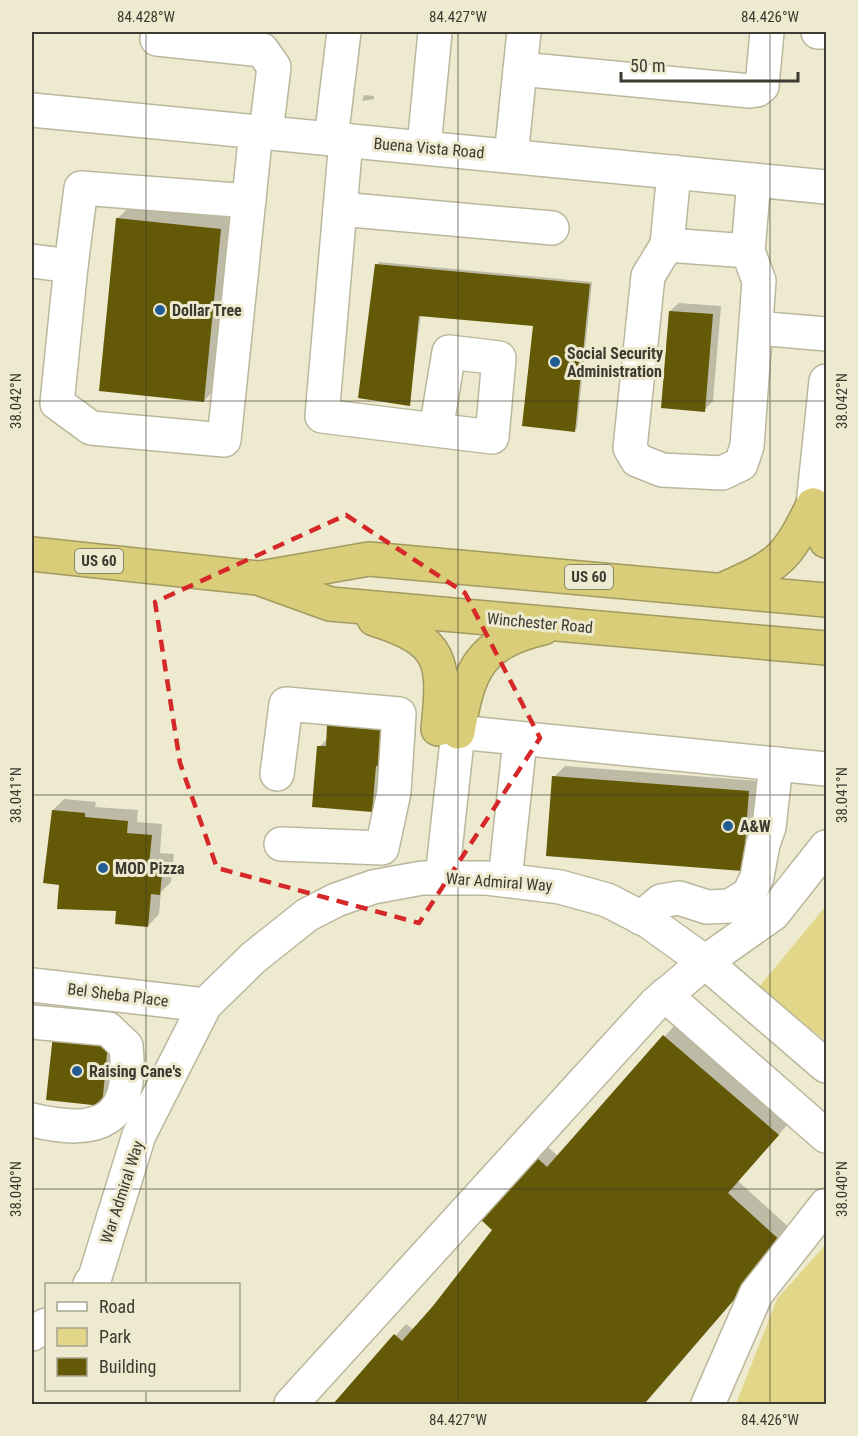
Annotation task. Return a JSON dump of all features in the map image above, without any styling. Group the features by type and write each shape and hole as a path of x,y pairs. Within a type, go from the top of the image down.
{"highway":[{"path":"813,505 826,541"},
{"path":"719,591 766,570 793,546 813,505"},
{"name":"Winchester Road","path":"32,554 258,578 330,604 826,648"},
{"name":"Winchester Road","path":"258,578 369,559 826,600"},
{"path":"330,604 404,628 423,640 435,655 442,680 448,731"},
{"path":"448,731 479,662 500,643 520,633 559,624"}],"street":[{"path":"344,32 339,139 340,208 322,416 436,430"},
{"path":"424,147 435,32"},
{"path":"511,156 524,32"},
{"path":"520,69 750,92 762,86 767,32"},
{"path":"818,32 826,32"},
{"path":"157,39 262,50 274,67 249,201 224,440 91,428 57,403 81,188 249,201"},
{"name":"Buena Vista Road","path":"32,110 826,187"},
{"path":"674,172 667,245 648,276 630,448 637,460 662,470 723,473 741,464 747,446 759,281 748,251 754,180"},
{"path":"340,208 552,228"},
{"path":"667,245 748,251"},
{"path":"32,261 71,266"},
{"path":"756,328 826,334"},
{"path":"813,505 826,381"},
{"path":"277,774 286,704 399,714 394,792 382,848 281,844"},
{"path":"432,878 448,731 826,770"},
{"path":"505,880 520,740"},
{"path":"641,918 661,901 679,898 707,907 730,906 749,894 757,877 763,844 769,827 776,764"},
{"path":"291,1404 588,1076 665,995 705,962 773,914 826,847"},
{"name":"War Admiral Way","path":"91,1283 95,1277 139,1135 205,1005 253,958 308,915 336,900 373,887 432,878 505,880 560,887 608,900 641,918 705,962 826,1066"},
{"name":"Bel Sheba Place","path":"32,985 205,1005"},
{"path":"665,995 826,1136"},
{"path":"32,1022 108,1029 126,1046 128,1062 127,1084 122,1102 110,1118 95,1124 69,1125 32,1120"},
{"path":"708,1404 756,1294 826,1205"},
{"path":"32,1334 45,1326"}],"highlighted area":[{"path":"346,515 465,593 540,738 419,923 217,868 180,763 155,602"}],"green space":[{"path":"826,906 826,1041 758,988"},
{"path":"826,1244 826,1404 736,1404 777,1299"}],"building":[{"name":"Dollar Tree","path":"116,218 221,229 204,402 99,391"},
{"name":"Social Security Administration","path":"375,264 590,284 575,432 522,426 533,326 419,316 410,406 358,398"},
{"path":"669,311 713,314 705,412 661,408"},
{"path":"327,725 380,730 380,734 409,737 405,769 376,766 372,812 312,807 317,746 326,746"},
{"path":"552,776 749,791 743,871 546,856"},
{"path":"52,810 85,813 85,817 128,821 127,833 152,835 149,864 163,865 160,895 151,894 148,927 115,924 116,911 57,909 59,885 43,883"},
{"path":"53,1035 108,1043 102,1106 46,1100"},
{"path":"663,1035 779,1135 728,1193 783,1243 644,1404 333,1404 394,1334 402,1341 433,1306 492,1230 481,1220 536,1157 547,1167"}],"place":[{"name":"Dollar Tree","path":"160,310"},
{"name":"Social Security Administration","path":"555,362"},
{"name":"A&W","path":"728,826"},
{"name":"MOD Pizza","path":"103,868"},
{"name":"Raising Cane's","path":"77,1071"}]}
